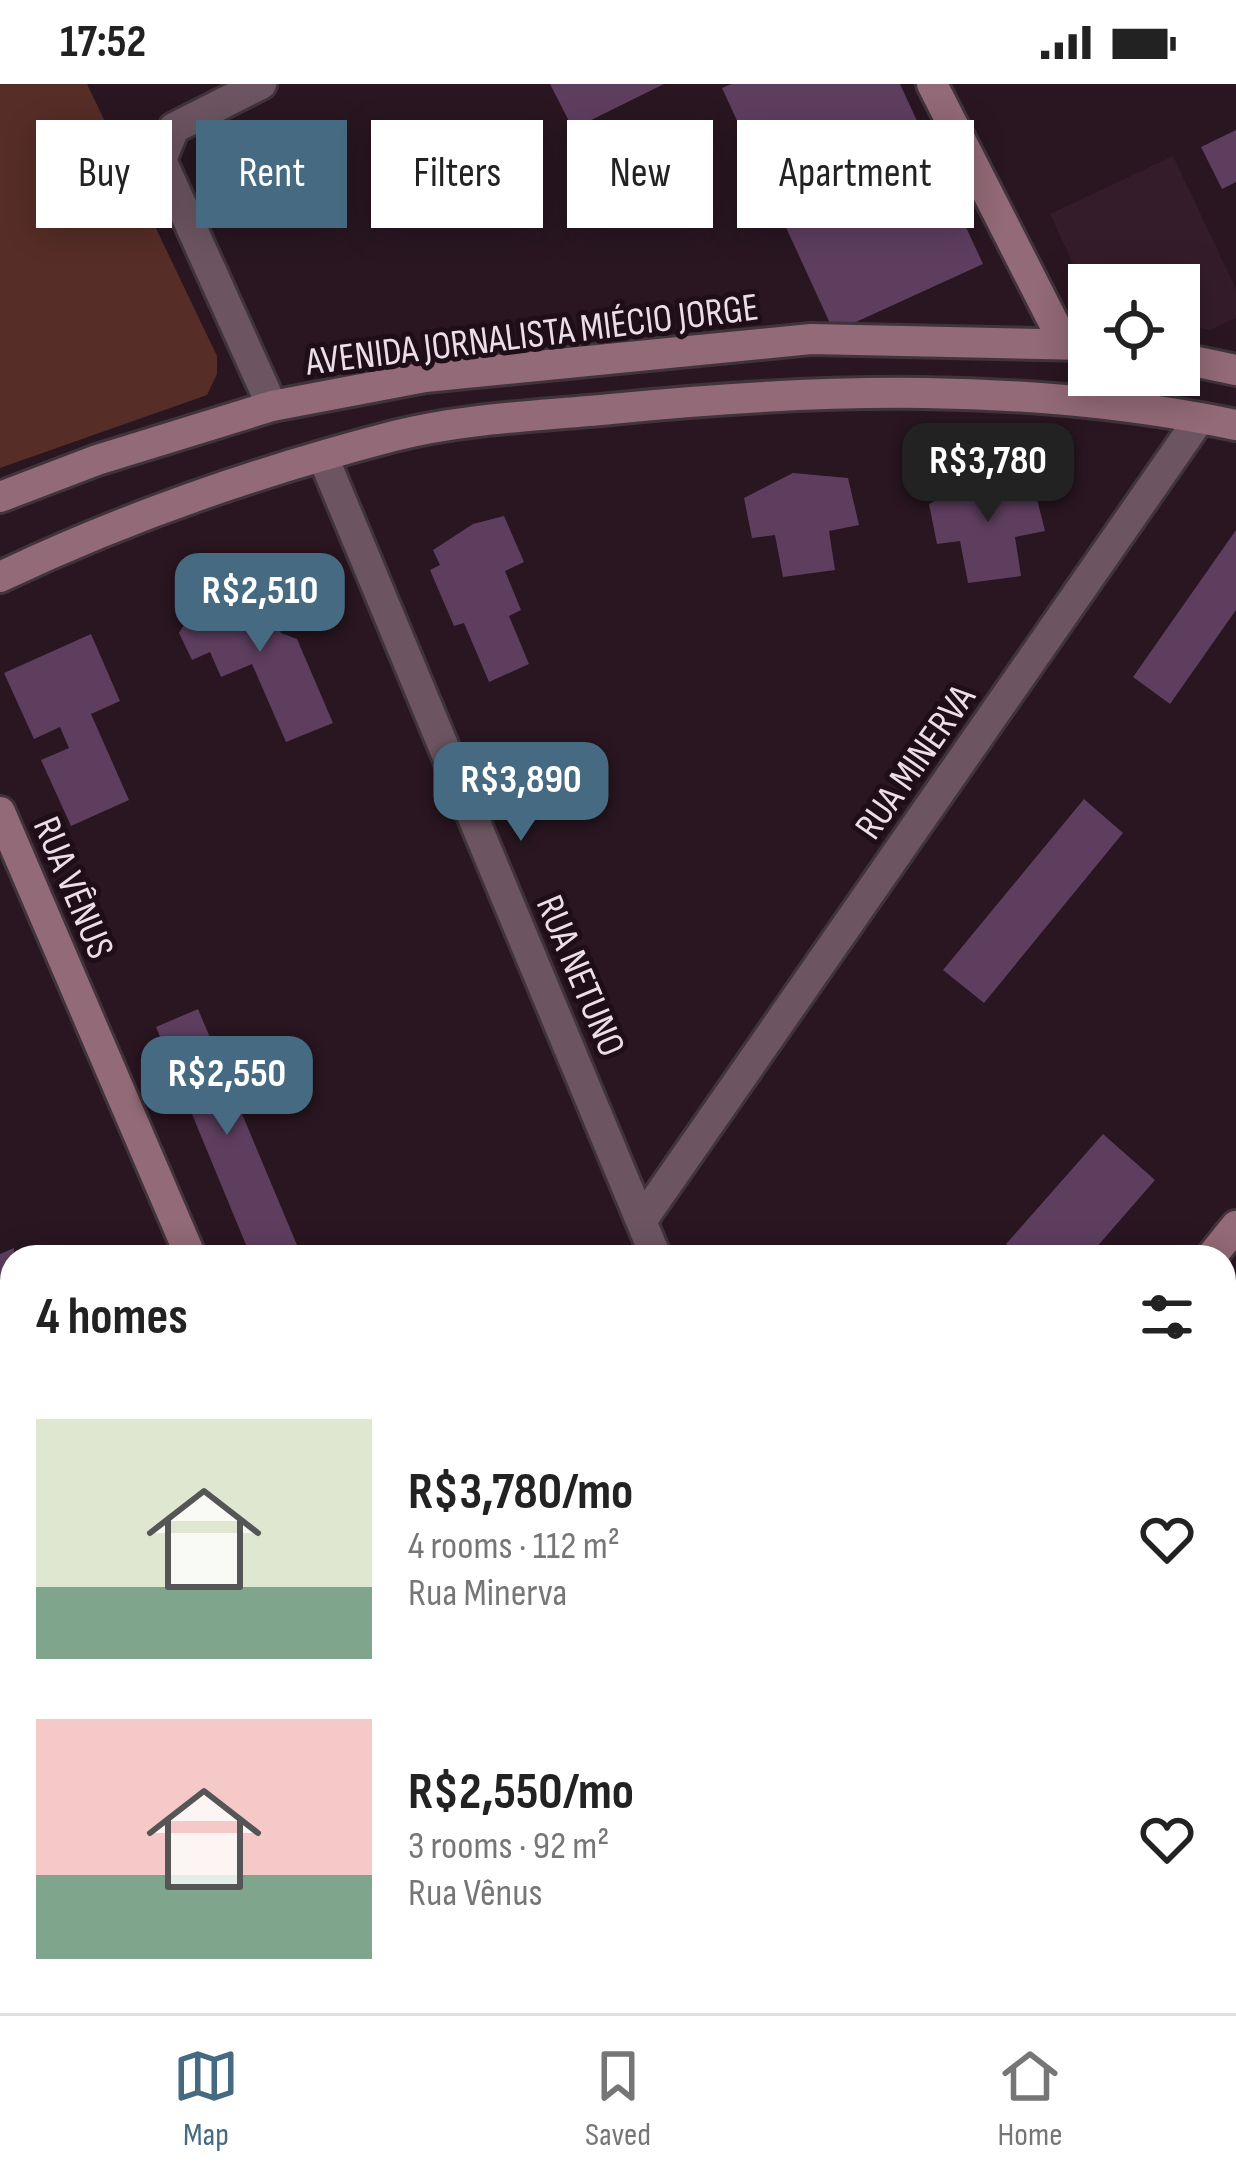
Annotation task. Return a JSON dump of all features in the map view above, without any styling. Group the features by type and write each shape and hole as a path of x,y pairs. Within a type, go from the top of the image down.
{"main road":[{"path":"932,84 1068,329"},
{"name":"AVENIDA JORNALISTA MIÉCIO JORGE","path":"0,497 272,406 425,377 670,349 811,339 1068,343"},
{"path":"1200,357 1236,345"},
{"path":"1200,362 1236,370"},
{"name":"AVENIDA JORNALISTA MIÉCIO JORGE","path":"0,577 165,506 323,457 466,423 767,393 1001,392 1132,404 1236,425"},
{"name":"RUA VÊNUS","path":"0,812 186,1245"}],"street":[{"path":"261,84 174,128 161,160 272,406"},
{"name":"RUA MINERVA","path":"642,1220 1200,418"},
{"name":"RUA NETUNO","path":"323,457 651,1245"},
{"path":"615,1155 646,1168 673,1162 692,1150"}],"shaded area":[{"path":"0,84 87,84 104,120 36,120 36,228 156,228 217,356 217,374 207,395 0,468"},
{"path":"1173,156 1236,289 1236,318 1210,330 1200,328 1200,264 1073,264 1050,214"}],"building":[{"path":"550,84 664,84 591,120 568,120"},
{"path":"731,84 900,84 917,120 737,121 722,88"},
{"path":"1236,130 1236,182 1222,189 1201,147"},
{"path":"786,228 966,228 983,264 834,332"},
{"path":"793,473 848,478 859,525 829,531 835,570 783,577 775,535 752,538 744,498"},
{"path":"978,479 1033,483 1045,531 1015,537 1021,576 968,583 960,541 937,544 929,504"},
{"path":"504,516 524,562 505,571 521,610 509,616 529,664 489,682 464,623 454,626 430,570 440,565 433,550 473,524"},
{"path":"1236,530 1236,610 1170,704 1133,677"},
{"path":"276,582 291,621 278,625 281,633 297,639 333,723 286,742 252,664 221,677 210,652 192,660 179,633 188,618 214,601"},
{"path":"91,634 120,701 91,714 129,800 71,826 41,760 69,748 60,727 34,739 4,673"},
{"path":"1084,799 1123,833 984,1003 943,970"},
{"path":"198,1009 297,1245 246,1245 156,1027"},
{"path":"1103,1134 1155,1180 1098,1245 1006,1244"}]}
